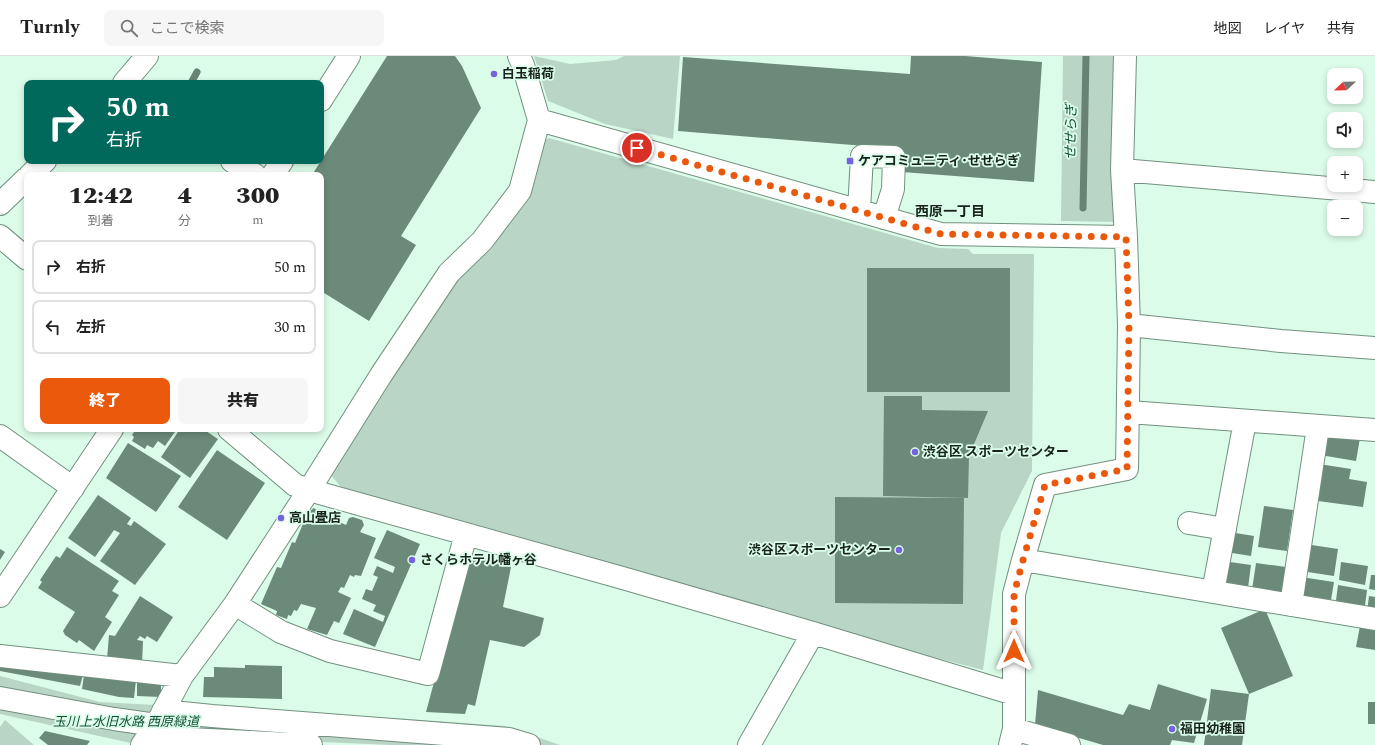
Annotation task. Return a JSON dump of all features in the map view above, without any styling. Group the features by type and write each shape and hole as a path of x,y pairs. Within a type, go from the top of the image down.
{"street":[{"path":"127,80 147,56"},
{"path":"324,95 349,56"},
{"path":"152,730 182,676 235,604 381,375 449,273 482,241 520,191 539,120 519,56"},
{"path":"1069,745 1012,737 1014,694 1014,594 1045,485 1127,469 1129,412 1129,325 1122,170 1125,56"},
{"path":"539,120 941,234 1126,237"},
{"path":"859,210 862,156 894,157 893,189 884,218"},
{"path":"33,172 42,164"},
{"path":"237,164 250,172"},
{"path":"1122,170 1375,192"},
{"path":"0,204 24,181"},
{"path":"0,236 24,256"},
{"path":"1129,325 1282,341 1375,348"},
{"path":"1129,412 1375,430"},
{"path":"1213,592 1245,421"},
{"path":"1291,605 1318,427"},
{"path":"0,596 110,432"},
{"path":"233,432 295,485 309,490 813,633 1014,694"},
{"path":"0,436 73,488"},
{"path":"1189,523 1224,529"},
{"path":"235,604 281,632 330,651 428,674 466,534"},
{"path":"1023,560 1375,619"},
{"path":"748,745 813,633"},
{"path":"0,656 182,676"},
{"path":"0,698 106,718 152,730 311,745"},
{"path":"152,730 212,716 509,739 529,745"}],"green space":[{"path":"534,56 570,64 616,60 624,56 680,56 673,139 605,124 548,101"},
{"path":"1063,56 1118,56 1113,90 1116,222 1061,221"},
{"name":"渋谷区スポーツセンター","path":"549,138 938,248 968,249 973,254 1034,254 1032,471 1001,533 983,670 798,622 341,487 328,472 543,141"},
{"name":"玉川上水旧水路 西原緑道","path":"0,676 100,702 408,719 505,726 560,745 391,745 141,734 135,744 0,714"},
{"path":"5,720 34,745 0,745 0,727"}],"building":[{"path":"387,56 455,56 462,66 481,108 401,236 416,245 369,321 324,293 324,172 314,172 319,164 324,164 324,156"},
{"path":"911,56 965,56 1042,62 1034,182 902,172 903,149 678,131 683,57 910,74"},
{"path":"867,268 1010,268 1010,392 867,392"},
{"path":"884,396 922,396 922,410 988,411 969,456 968,498 883,496"},
{"path":"134,432 175,432 165,446 158,441 153,448 147,445 145,449 132,441 134,437 132,435"},
{"path":"178,432 208,432 218,439 190,478 161,457"},
{"path":"1324,433 1360,438 1356,461 1320,455"},
{"path":"128,443 181,476 156,512 106,478"},
{"path":"217,450 265,483 227,540 178,507"},
{"path":"1319,464 1351,469 1349,479 1367,482 1363,507 1318,501 1321,480 1317,479"},
{"path":"98,495 131,518 127,524 131,526 134,521 166,544 135,585 100,561 120,533 114,530 95,557 68,538"},
{"name":"渋谷区スポーツセンター","path":"835,497 964,498 963,604 835,603"},
{"path":"1264,506 1293,510 1287,551 1258,547"},
{"path":"313,508 333,516 331,518 346,525 349,518 353,517 362,520 364,525 360,532 376,538 361,576 355,575 354,577 350,575 344,588 341,587 338,592 351,598 339,623 334,621 327,635 307,629 316,608 301,604 297,611 294,610 291,616 288,615 287,619 276,615 277,611 261,604 277,567 281,568 292,542 295,543 309,509 312,510"},
{"path":"387,530 420,544 375,647 343,634 354,609 383,622 385,616 373,611 376,605 362,599 366,589 372,591 378,577 373,575 377,566 393,573 395,567 374,558"},
{"path":"1229,532 1254,536 1251,556 1226,552"},
{"path":"1305,544 1338,549 1334,576 1301,571"},
{"path":"67,547 119,581 112,591 119,595 105,617 112,622 94,651 79,640 77,643 65,635 63,631 75,612 38,588 42,582 40,580 56,556 60,558"},
{"path":"0,549 5,552 0,560"},
{"path":"468,556 511,567 503,607 544,618 540,635 524,647 490,640 475,706 468,704 465,714 426,712"},
{"path":"1223,561 1251,565 1248,588 1219,584"},
{"path":"1341,562 1368,566 1365,585 1339,580"},
{"path":"1256,563 1286,567 1282,595 1252,590"},
{"path":"1371,575 1375,575 1375,590 1369,589"},
{"path":"1301,577 1334,582 1331,600 1299,595"},
{"path":"1338,585 1367,590 1364,613 1335,608"},
{"path":"140,596 173,617 157,642 147,636 145,639 140,636 137,640 143,641 142,664 107,659 109,635 115,636"},
{"path":"1369,596 1375,597 1375,614 1367,612"},
{"path":"1265,609 1293,676 1249,694 1221,628"},
{"path":"1360,626 1375,629 1375,650 1356,647"},
{"path":"245,665 282,666 282,699 203,697 204,677 214,677 214,667 245,668"},
{"path":"0,666 83,675 80,686 0,671"},
{"path":"84,675 136,680 134,698 119,697 82,689"},
{"path":"137,681 161,682 161,697 137,696"},
{"path":"1158,684 1207,699 1194,743 1172,740 1170,745 1103,745 1035,725 1038,690 1123,715 1129,704 1150,710"},
{"path":"1211,689 1249,694 1242,745 1204,745"},
{"path":"1368,702 1375,702 1375,724 1368,724"},
{"path":"45,731 90,741 87,745 48,745 39,738"}],"waterway":[{"name":"せせらぎ","path":"1083,208 1086,56"},
{"path":"193,80 197,72"}],"place":[{"name":"白玉稲荷","path":"494,74"},
{"name":"ケアコミュニティ･せせらぎ","path":"850,161"},
{"name":"渋谷区 スポーツセンター","path":"915,452"},
{"name":"高山畳店","path":"281,518"},
{"name":"渋谷区スポーツセンター","path":"899,550"},
{"name":"さくらホテル幡ヶ谷","path":"412,560"},
{"name":"福田幼稚園","path":"1172,729"}],"district":[{"name":"西原一丁目","path":"950,211"}],"route":[{"path":"637,148 941,234 1126,237 1129,325 1129,412 1127,469 1045,485 1014,594 1014,651"}]}
